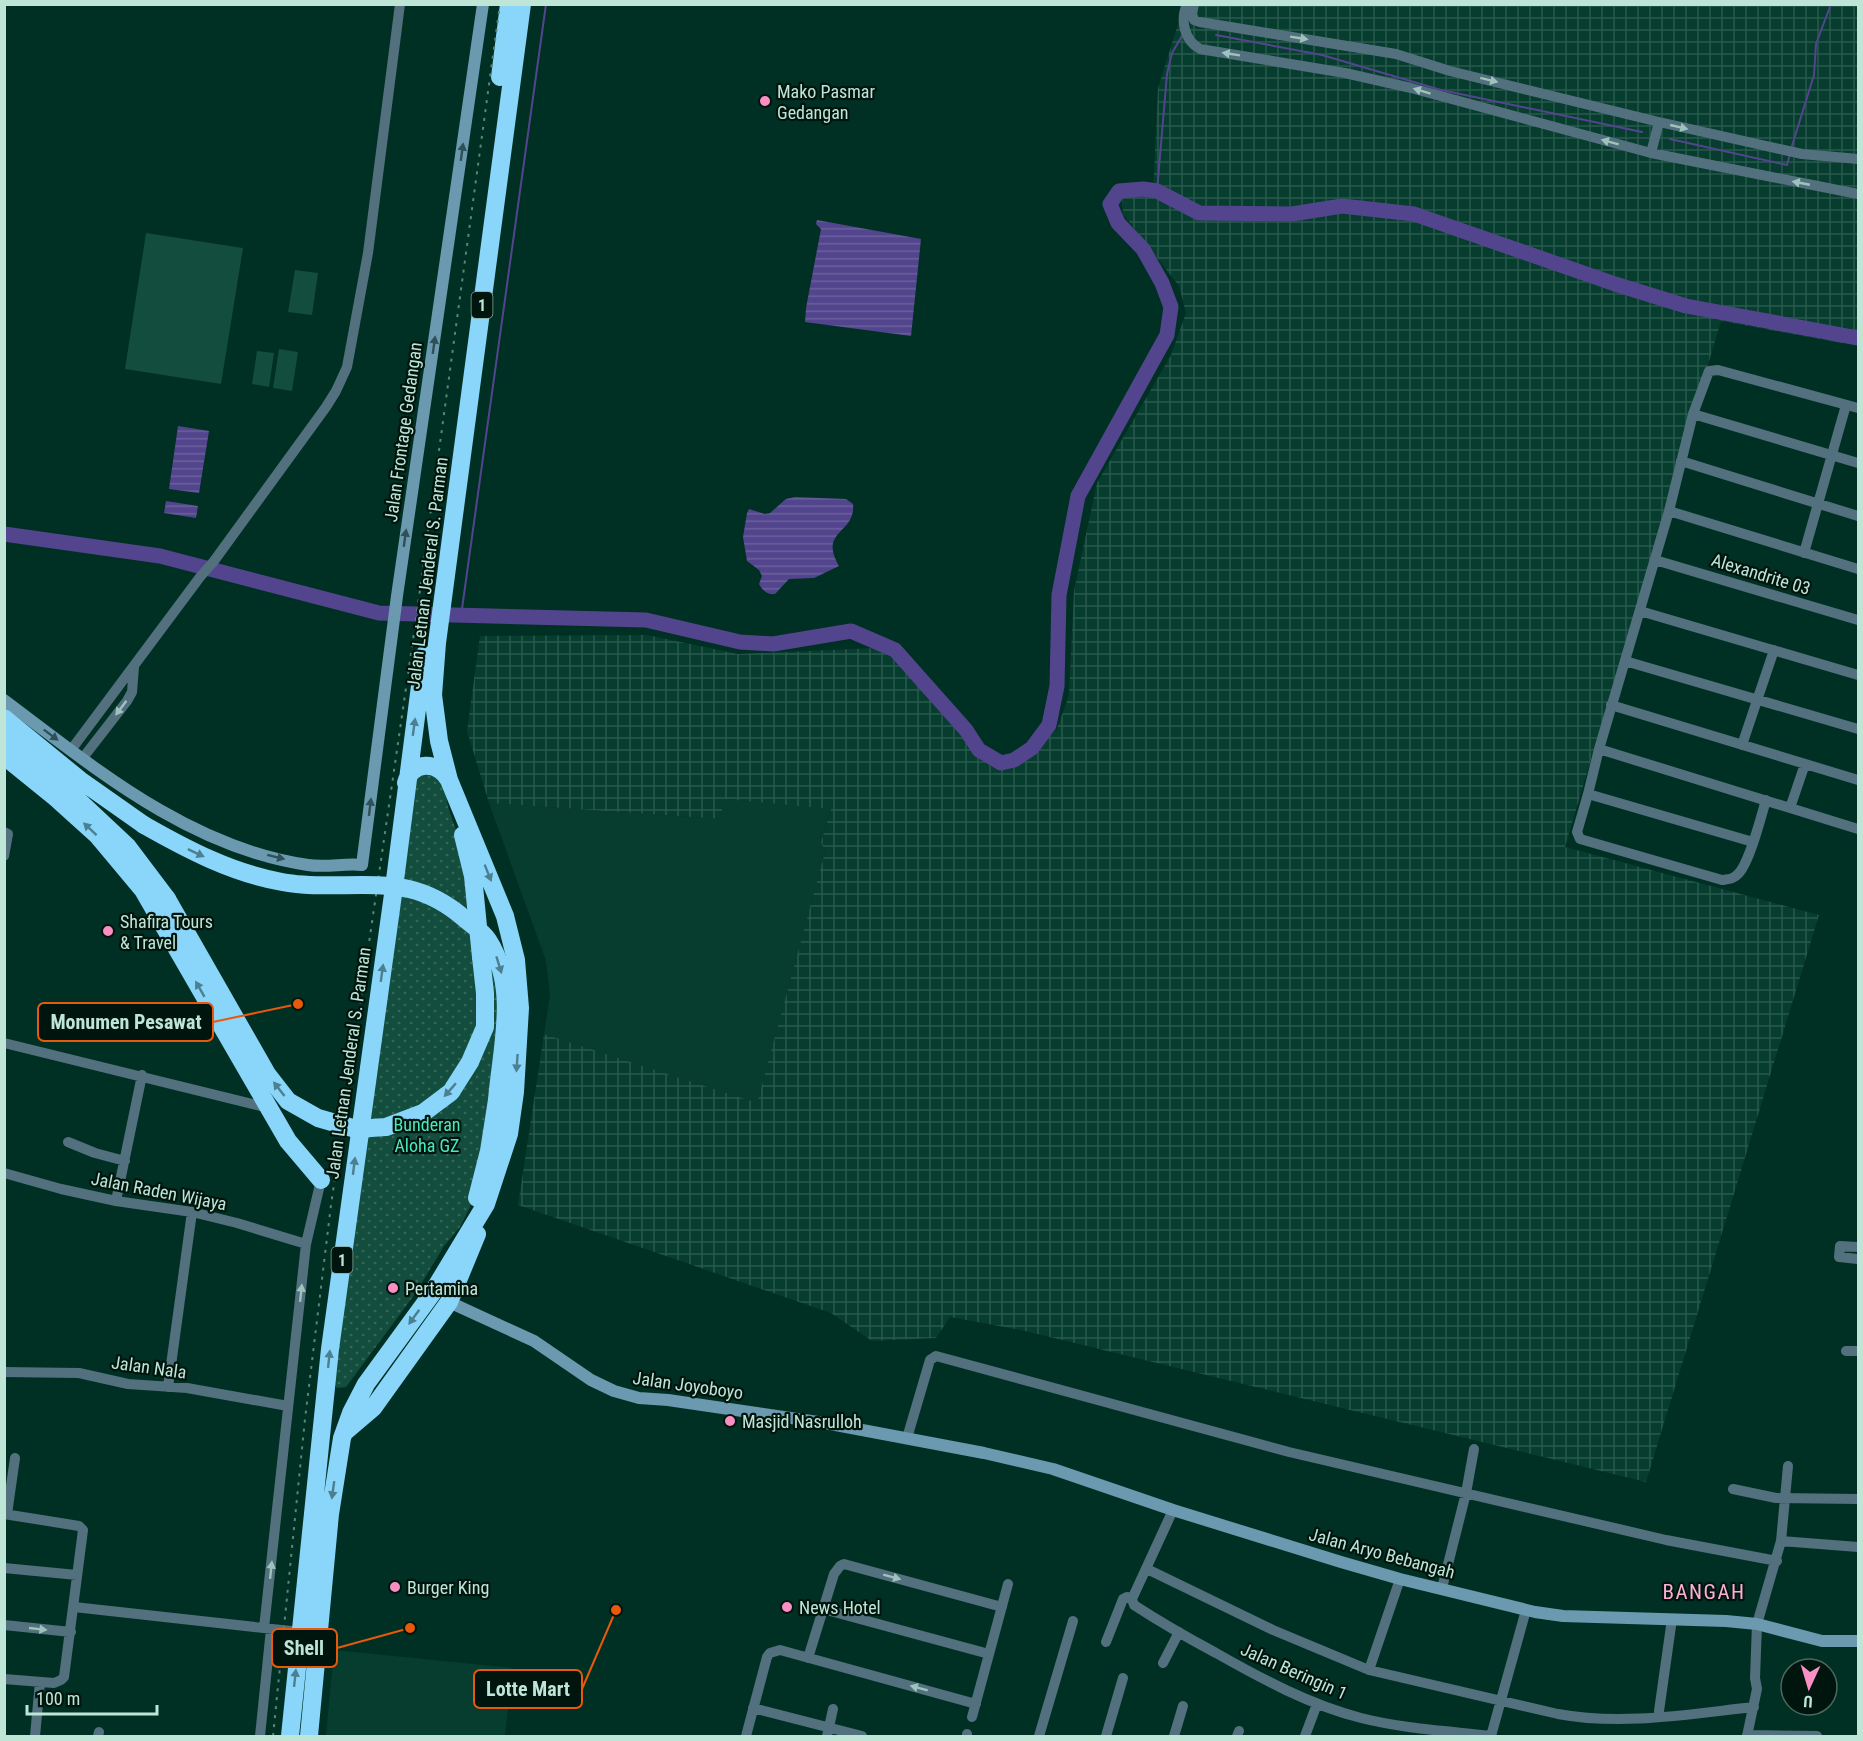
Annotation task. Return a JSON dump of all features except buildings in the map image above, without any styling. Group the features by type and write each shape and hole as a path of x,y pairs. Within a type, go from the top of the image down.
{"highway":[{"name":"Jalan Letnan Jenderal S. Parman","path":"290,1737 320,1432 406,785 434,624 509,4"},
{"name":"Jalan Letnan Jenderal S. Parman","path":"436,605 522,4"},
{"name":"Jalan Letnan Jenderal S. Parman","path":"309,1737 330,1514 343,1436 351,1413 366,1384 431,1295 486,1204 509,1134 515,1092 520,1008 516,960 505,916 451,785 440,741 433,695 434,624"},
{"path":"4,718 80,780 144,825 178,845 228,868 283,882 327,887 373,885 410,889 449,905 487,938 498,960 505,986 506,1018 489,1151 469,1231"},
{"path":"4,739 47,771 128,846 167,899 267,1074 288,1101 318,1118 356,1129 386,1127 423,1113 451,1092 470,1062 485,1027 485,993 473,876 451,785 440,769 425,765 412,772 406,785"},
{"path":"4,756 56,798 96,835 143,890 288,1141 321,1180"},
{"path":"320,1432 324,1422 333,1417 339,1421 343,1436 372,1408 449,1302 476,1240 486,1204"},
{"path":"326,1388 332,1396 342,1398 366,1384"}],"street":[{"path":"71,750 214,561 326,407 347,367 368,253 400,4"},
{"name":"Jalan Frontage Gedangan","path":"82,759 166,814 201,832 256,852 307,865 334,867 349,863 362,865 393,624 483,4"},
{"path":"1187,4 1183,19 1186,32 1194,45 1200,49 1345,73 1652,149 1858,194"},
{"path":"1194,4 1192,14 1194,20 1200,22 1396,54 1450,71 1658,125 1796,152 1858,159"},
{"path":"1652,149 1658,125"},
{"path":"1766,800 1743,868 1731,879 1722,880 1580,839 1577,832 1611,705 1669,512 1694,414 1708,374 1713,370 1858,408"},
{"path":"1804,553 1846,405"},
{"path":"1694,414 1858,463"},
{"path":"1681,461 1858,516"},
{"path":"1669,512 1858,569"},
{"name":"Alexandrite 03","path":"1654,560 1858,620"},
{"path":"1640,611 1858,675"},
{"path":"1742,745 1774,650"},
{"path":"1625,661 1858,729"},
{"path":"4,700 82,759 127,701 132,692 134,668"},
{"path":"1611,705 1858,780"},
{"path":"1599,749 1858,829"},
{"path":"1790,808 1804,764"},
{"path":"1588,794 1753,842"},
{"path":"4,832 8,834 4,856"},
{"path":"4,1044 269,1108"},
{"path":"116,1201 142,1076"},
{"path":"68,1142 124,1161"},
{"name":"Jalan Raden Wijaya","path":"4,1173 116,1201 192,1212 306,1244"},
{"path":"260,1737 267,1629 288,1406 306,1244 321,1180"},
{"path":"168,1387 192,1212"},
{"path":"1858,1247 1840,1246 1839,1257 1858,1259"},
{"name":"Jalan Joyoboyo","path":"449,1302 534,1341 591,1380 614,1391 639,1398 758,1413 907,1438"},
{"path":"1846,1351 1858,1351"},
{"path":"907,1438 930,1360 932,1357 940,1357 1289,1452 1666,1540 1777,1561"},
{"name":"Jalan Nala","path":"4,1372 79,1373 128,1384 187,1388 288,1406"},
{"name":"Jalan Aryo Bebangah","path":"907,1438 1053,1469 1173,1510 1400,1579 1526,1610 1563,1616 1757,1624 1822,1641 1858,1641"},
{"path":"1442,1588 1466,1493 1474,1449"},
{"path":"4,1679 58,1682 64,1677 83,1528 6,1514 15,1458"},
{"path":"1788,1466 1777,1561 1757,1624 1755,1678 1757,1689 1747,1736 1817,1737"},
{"path":"1733,1489 1767,1497 1858,1499"},
{"path":"1106,1642 1123,1599 1127,1597 1132,1601 1173,1510"},
{"path":"1781,1540 1858,1547"},
{"path":"808,1658 834,1574 844,1564 1002,1607"},
{"path":"4,1568 77,1575"},
{"path":"1147,1569 1273,1630 1369,1670 1500,1701 1571,1716 1623,1719 1657,1718 1754,1707"},
{"path":"1369,1670 1400,1579"},
{"path":"972,1718 1008,1584"},
{"name":"Jalan Beringin 1","path":"1132,1601 1179,1632 1256,1676 1317,1704 1410,1732 1492,1736"},
{"path":"74,1607 300,1632"},
{"path":"823,1609 989,1654"},
{"path":"1492,1736 1526,1610"},
{"path":"1659,1711 1672,1619"},
{"path":"1039,1737 1073,1621"},
{"path":"4,1625 71,1632"},
{"path":"1162,1663 1179,1632"},
{"path":"746,1737 767,1657 770,1653 780,1650 976,1704"},
{"path":"1106,1737 1123,1678"},
{"path":"35,1737 40,1682"},
{"path":"1305,1737 1317,1704"},
{"path":"1174,1737 1183,1706"},
{"path":"753,1707 828,1732 862,1737"},
{"path":"828,1732 833,1709"}],"shaded area":[{"path":"1184,5 1858,5 1858,346 1721,321 1565,847 1819,915 1646,1482 1021,1330 950,1317 936,1338 872,1341 831,1313 518,1205 544,1034 757,1103 825,852 821,842 831,809 723,799 721,819 489,803 467,731 480,636 647,635 738,654 876,648 902,664 971,742 1001,763 1021,764 1057,729 1069,695 1074,591 1097,483 1171,355 1186,313 1179,286 1123,214 1122,192 1153,194 1158,88"},
{"path":"817,220 921,239 911,336 805,322 821,229 816,224"},
{"path":"178,426 209,431 199,493 169,489"},
{"path":"795,497 846,499 853,504 849,521 835,538 833,545 839,566 814,578 789,579 775,594 770,594 764,591 759,584 762,576 759,570 747,561 743,537 747,513 749,509 765,514 770,513 786,499"},
{"path":"166,501 198,506 196,518 164,513"},
{"path":"722,799 831,808 821,842 825,852 757,1104 544,1034 550,995 546,961 489,803 721,819"},
{"path":"334,1650 512,1668 505,1736 326,1736"}],"green space":[{"path":"146,233 243,248 221,384 125,369"},
{"path":"295,270 318,273 312,315 288,312"},
{"path":"279,349 298,352 292,391 273,388"},
{"path":"257,351 274,353 269,387 252,384"},
{"name":"Bunderan Aloha GZ","path":"429,770 445,787 448,807 461,844 490,951 500,1021 475,1197 460,1227 444,1246 415,1294 346,1387 337,1388 334,1384 415,779"}],"waterway":[{"path":"461,616 546,4"},
{"path":"1791,149 1814,75 1816,44 1831,4"},
{"path":"1157,191 1167,74 1172,53 1183,34"},
{"path":"1216,35 1322,55 1441,90 1642,132"},
{"path":"1670,139 1787,165 1790,154"},
{"path":"4,534 160,556 379,613 646,620 740,642 773,644 851,631 895,650 966,730 979,750 1001,763 1014,760 1032,748 1049,725 1057,686 1059,595 1078,496 1167,335 1171,307 1162,283 1143,249 1118,223 1110,204 1119,191 1143,189 1157,191 1199,213 1292,214 1342,206 1414,214 1615,284 1686,306 1858,338"}],"railway":[{"path":"273,1736 305,1419 331,1205 416,619 500,4"}],"place":[{"name":"Mako Pasmar Gedangan","path":"765,101"},
{"name":"Shafira Tours & Travel","path":"108,931"},
{"name":"Monumen Pesawat","path":"298,1004"},
{"name":"Pertamina","path":"393,1288"},
{"name":"Masjid Nasrulloh","path":"730,1421"},
{"name":"Burger King","path":"395,1587"},
{"name":"News Hotel","path":"787,1607"},
{"name":"Lotte Mart","path":"616,1610"},
{"name":"Shell","path":"410,1628"}],"district":[{"name":"BANGAH","path":"1704,1592"}]}
